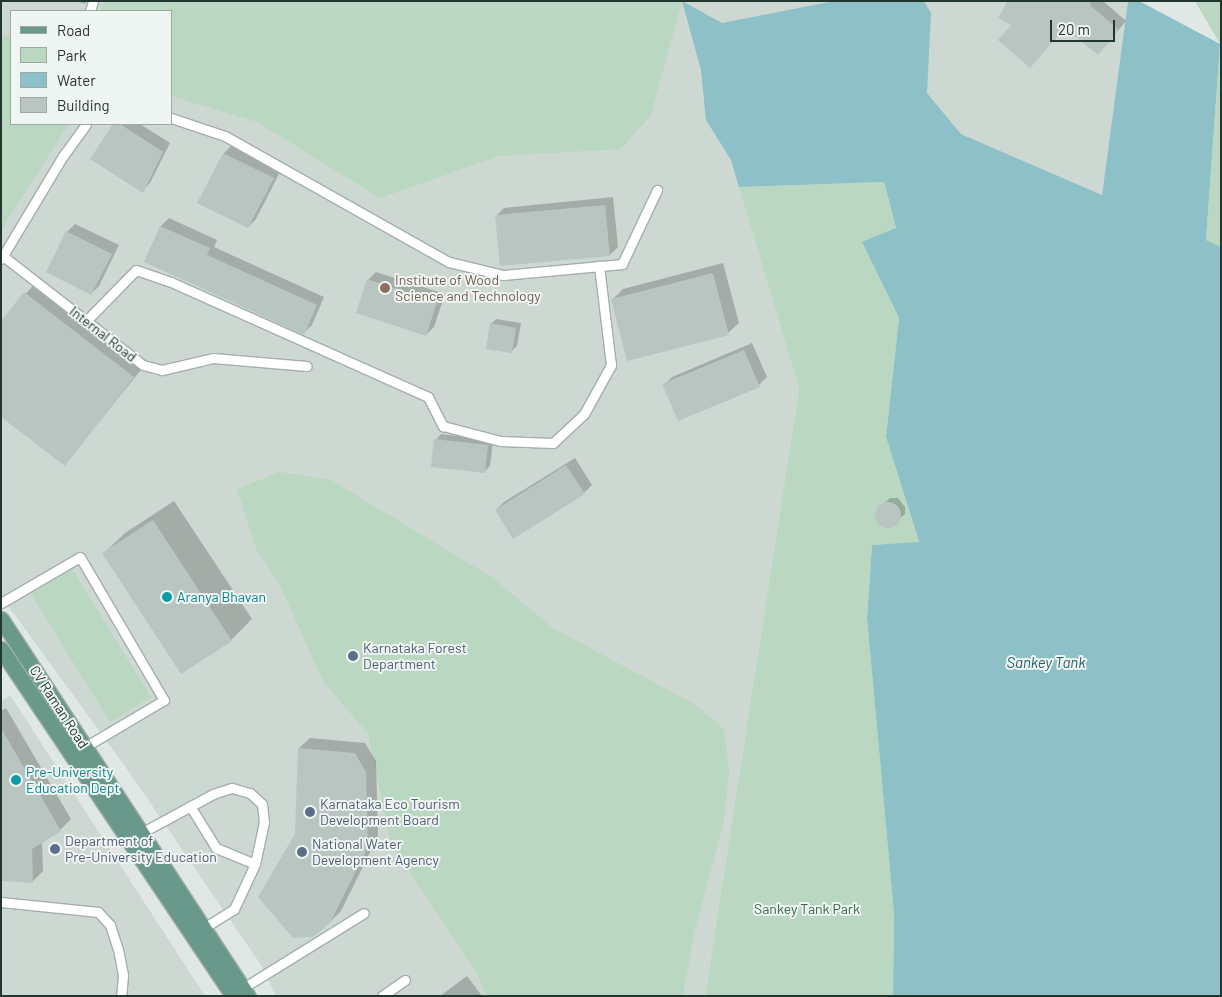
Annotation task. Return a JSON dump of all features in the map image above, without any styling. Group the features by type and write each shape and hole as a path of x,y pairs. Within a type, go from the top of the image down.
{"main road":[{"name":"CV Raman Road","path":"1,619 203,928 241,993"},
{"name":"CV Raman Road","path":"1,648 241,993"}],"lane":[{"path":"172,118 225,136 449,262 503,275 622,264 657,190"},
{"path":"2,258 63,156 85,125"},
{"name":"Internal Road","path":"2,258 143,365 162,370 213,358 307,366"},
{"path":"86,321 136,270 171,282 428,396 443,426 500,441 553,443 584,414 611,365 599,266"},
{"path":"1,603 80,557 164,700 84,746"},
{"path":"141,833 167,817 213,794 232,788 250,793 262,804 264,822 255,864 234,909 203,928"},
{"path":"190,806 216,848 255,864"},
{"path":"1,902 98,912 110,925 118,949 123,974 121,996"},
{"path":"241,993 364,913"},
{"path":"382,996 405,980"}],"shaded area":[{"path":"1,1 1128,1 1102,195 961,134 927,93 739,187 799,389 705,996 276,996 261,965 127,769 1,596"},
{"name":"Department of Pre-University Education","path":"10,695 205,996 1,996 1,702"}],"green space":[{"path":"104,1 682,1 651,115 621,149 499,156 380,198 257,122 172,96 172,10 101,10"},
{"path":"1195,1 1221,1 1221,247 1206,240 1220,44"},
{"path":"10,34 10,125 68,125 1,230 1,39"},
{"name":"Sankey Tank Park","path":"884,182 896,229 862,242 899,318 886,437 919,543 872,545 867,618 894,914 893,996 705,996 799,389 739,187"},
{"path":"280,472 331,480 493,578 553,628 696,705 724,729 729,770 724,822 694,933 683,996 486,996 478,975 391,844 368,734 323,681 279,583 257,551 237,489"},
{"path":"72,569 151,697 110,722 31,594"}],"water":[{"name":"Sankey Tank","path":"682,1 722,23 834,1 924,1 931,13 927,93 961,134 1102,195 1128,1 1139,1 1220,44 1206,240 1221,247 1221,996 893,996 894,914 867,618 872,545 919,542 886,437 899,318 862,242 896,228 884,182 739,187 731,160 706,120 701,70"}],"building":[{"path":"1090,1 1091,6 1119,30 1098,55 1074,35 1058,36 1030,68 998,40 1011,25 998,18 1007,2"},
{"path":"112,125 122,125 163,152 143,193 90,159"},
{"path":"223,153 274,178 248,228 197,203"},
{"path":"605,205 610,256 500,266 495,215"},
{"path":"160,226 210,248 207,255 317,305 304,335 144,262"},
{"path":"66,231 112,254 91,295 46,272"},
{"path":"713,273 729,335 627,361 611,299"},
{"path":"367,279 437,302 426,336 356,313"},
{"path":"24,292 134,377 65,466 1,417 1,321"},
{"path":"490,323 516,328 512,353 486,349"},
{"path":"744,350 760,387 678,421 662,384"},
{"path":"434,439 488,445 485,473 431,467"},
{"path":"566,465 585,494 513,539 495,510"},
{"path":"888,502 897,506 901,515 897,524 888,528 879,524 875,515 879,506"},
{"name":"Aranya Bhavan","path":"153,520 232,641 181,674 102,553"},
{"name":"Pre-University Education Dept","path":"1,728 61,831 32,849 33,883 1,881"},
{"path":"298,748 355,753 366,772 368,847 330,923 313,937 293,938 258,897 295,834"}],"place":[{"name":"Institute of Wood Science and Technology","path":"385,288"},
{"name":"Aranya Bhavan","path":"167,597"},
{"name":"Karnataka Forest Department","path":"353,656"},
{"name":"Pre-University Education Dept","path":"16,780"},
{"name":"Karnataka Eco Tourism Development Board","path":"310,812"},
{"name":"Department of Pre-University Education","path":"55,849"},
{"name":"National Water Development Agency","path":"302,852"}]}
